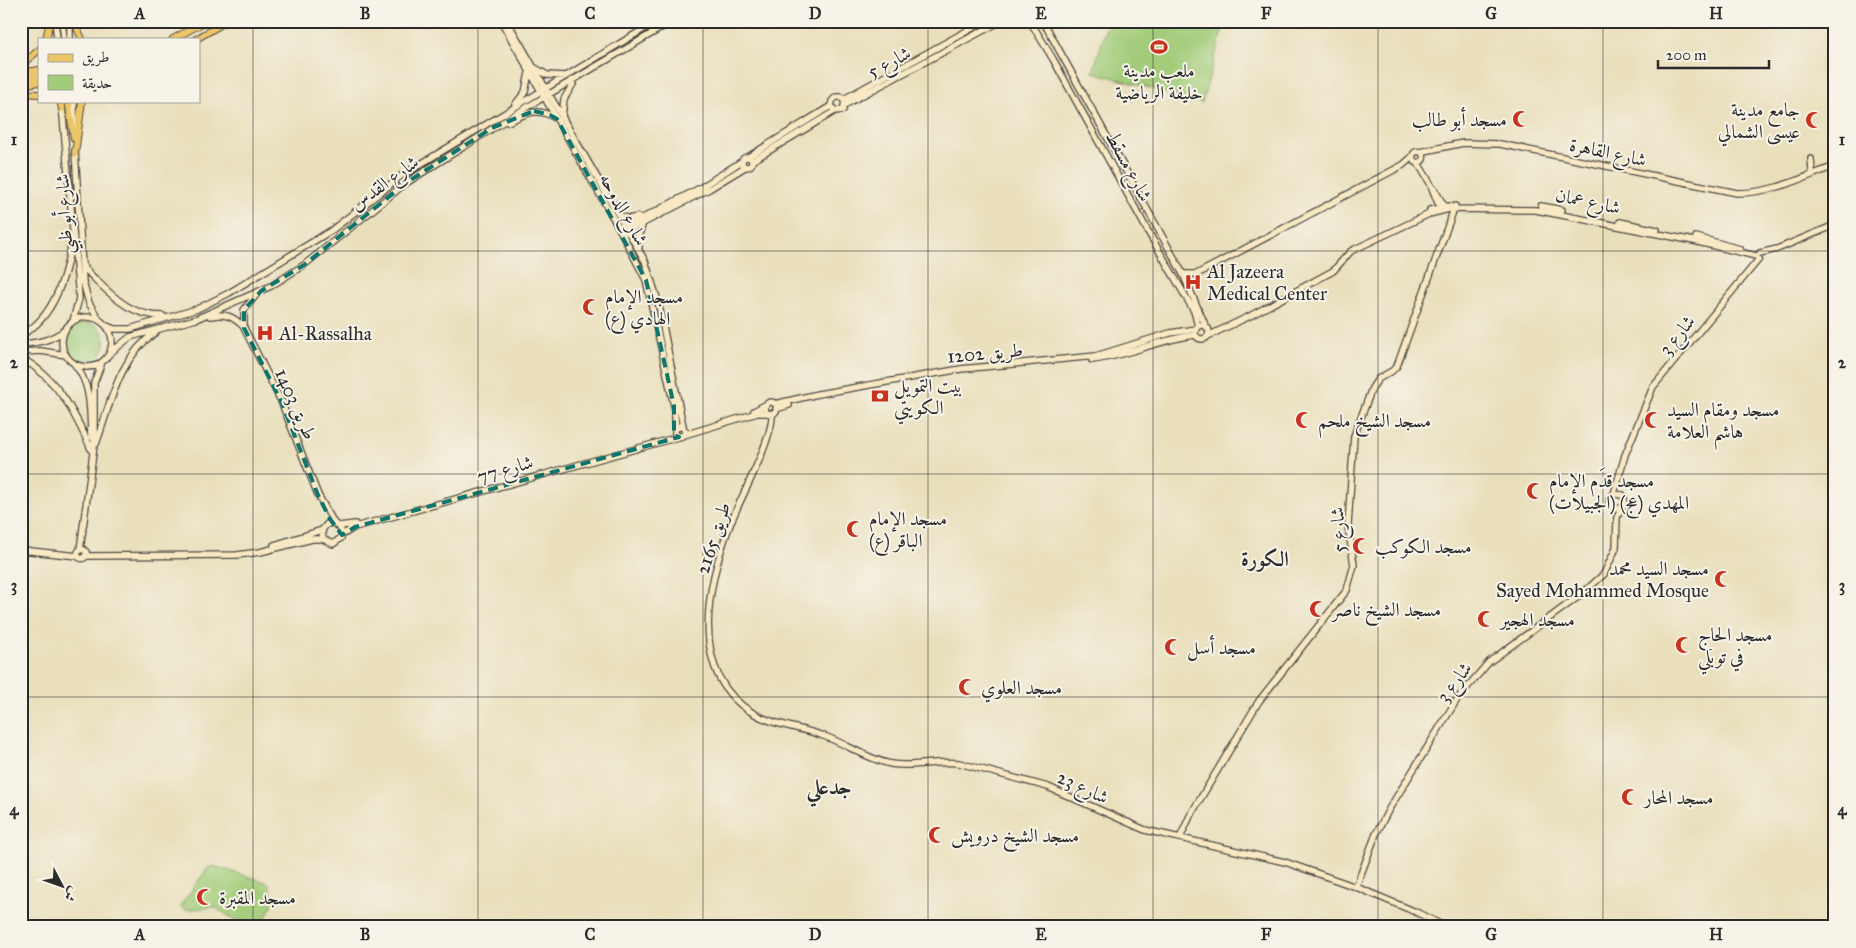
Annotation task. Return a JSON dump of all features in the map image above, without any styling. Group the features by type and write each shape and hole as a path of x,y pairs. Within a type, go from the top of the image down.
{"main road":[{"path":"46,38 50,21"},
{"path":"74,21 82,38"},
{"path":"176,38 206,21"},
{"path":"198,38 228,21"},
{"path":"21,65 38,51"},
{"path":"21,73 38,70"},
{"path":"21,79 38,76"},
{"path":"21,85 38,82"},
{"path":"21,93 38,94"},
{"path":"61,102 62,109"},
{"path":"68,102 74,138"},
{"path":"75,154 82,102"}],"street":[{"path":"55,21 57,38"},
{"path":"62,21 64,38"},
{"path":"70,21 70,38"},
{"name":"شارع الدوحه","path":"501,21 518,45"},
{"name":"شارع الدوحه","path":"507,21 518,45 559,118 624,230 640,252 653,281 683,427 681,436"},
{"name":"شارع القدس","path":"107,326 114,329 130,329 197,308 229,293 332,230 402,176 657,21"},
{"name":"شارع القدس","path":"109,354 130,337 196,319 261,290 304,265 406,184 472,146 492,128 577,80 674,21"},
{"name":"شارع 5","path":"845,102 985,21"},
{"path":"982,31 984,25 991,21"},
{"name":"شارع 5","path":"845,102 1001,21"},
{"name":"شارع مسقط","path":"1030,21 1054,59 1150,235 1194,310 1197,330"},
{"name":"شارع مسقط","path":"1043,21 1183,274 1208,331"},
{"path":"1824,21 1835,24"},
{"path":"495,121 522,98 528,85 531,69 547,75 566,76"},
{"path":"492,128 534,111 545,112 559,118 565,94 577,80"},
{"path":"836,97 845,102 841,111 833,108 832,101 836,97"},
{"name":"شارع أبو ظبي","path":"74,102 74,138 82,264 87,296 100,321"},
{"path":"624,230 644,223 709,189 750,159 833,108"},
{"name":"شارع أبو ظبي","path":"62,109 79,298 73,321"},
{"name":"شارع الدوحه","path":"559,118 618,215 647,284 674,406 675,428"},
{"name":"شارع القاهرة","path":"1418,159 1434,150 1463,143 1489,143 1728,192 1752,193 1777,188 1835,164"},
{"path":"624,230 743,164 750,166 750,159"},
{"path":"1183,274 1197,274 1403,165 1418,159"},
{"name":"شارع 5","path":"1183,839 1192,813 1264,693 1347,590 1354,564 1348,522 1352,450 1358,423 1375,383 1397,366 1449,220 1447,208 1433,188 1418,159"},
{"path":"1811,159 1812,171"},
{"name":"شارع القاهرة","path":"1777,188 1812,171 1835,164"},
{"name":"شارع عمان","path":"1208,331 1224,329 1333,271 1351,251 1413,220 1447,208 1514,208 1550,212 1759,255 1835,225"},
{"path":"618,215 628,219 650,214"},
{"path":"640,252 638,237 644,223"},
{"path":"21,335 37,324 52,305 68,258 74,230"},
{"name":"شارع 3","path":"1614,494 1622,466 1653,387 1759,255"},
{"path":"82,264 127,308 146,315 175,315"},
{"path":"1191,291 1192,283 1197,274"},
{"path":"244,328 244,310 261,290"},
{"name":"طريق 1403","path":"196,319 224,314 233,318 244,328 281,401 318,495 337,525"},
{"path":"21,344 39,343 53,338 65,330 73,321 84,317 100,321 107,326 112,343 109,354 102,362 94,384 93,452 82,552"},
{"path":"93,452 121,370 149,336 160,329"},
{"path":"65,330 62,342 66,355 74,363 84,379 88,391 93,452"},
{"path":"1197,330 1208,331"},
{"path":"1197,330 1202,339 1208,331"},
{"name":"طريق 1202","path":"773,410 818,394 961,369 1096,356 1157,337 1197,330"},
{"name":"طريق 1202","path":"773,410 807,400 926,378 1105,358 1197,330"},
{"path":"1145,346 1157,337"},
{"path":"21,352 41,351 66,355"},
{"path":"21,358 48,376 58,387 93,452"},
{"path":"74,363 88,367 102,362"},
{"path":"683,427 695,428 757,411 770,402 773,410"},
{"path":"765,405 773,410"},
{"name":"شارع 77","path":"342,535 355,527 773,410"},
{"name":"طريق 2165","path":"719,676 712,657 708,630 714,581 729,528 770,433 773,410"},
{"name":"شارع 77","path":"337,525 354,525 396,514 663,437 675,428 683,427"},
{"path":"675,428 675,434 681,436"},
{"name":"شارع 3","path":"1622,466 1624,496"},
{"path":"1620,493 1624,496 1625,503 1621,508 1616,509 1610,506 1609,499 1614,494 1620,493"},
{"name":"طريق 1403","path":"318,495 324,528"},
{"name":"شارع 3","path":"1610,506 1616,532"},
{"name":"شارع 3","path":"1356,887 1374,840 1389,809 1458,698 1477,674 1493,658 1598,580 1611,561 1616,548 1617,517 1621,508"},
{"path":"21,550 66,553 237,555 260,552 312,539 323,539 333,544 339,541 342,535 337,525 324,528 304,537 259,549 237,552 155,554 82,552"},
{"path":"323,539 324,528"},
{"path":"297,532 304,537"},
{"name":"شارع 23","path":"719,676 736,700 752,713 773,722 838,741 884,762 904,765 951,762 989,770 1048,787 1128,824 1183,839 1268,857 1356,887 1416,912 1446,927"}],"highlighted area":[{"path":"534,111 550,115 557,119 646,280 674,406 674,435 679,437 355,527 342,535 330,519 318,495 281,401 244,328 244,310 261,291 304,265 406,183 492,128"}],"green space":[{"name":"ملعب مدينة خليفة الرياضية","path":"1108,21 1225,21 1202,103 1093,72"},
{"path":"86,323 99,329 105,342 99,355 86,361 73,355 67,342 73,329"},
{"path":"214,866 269,883 273,903 261,927 232,918 214,907 185,910 180,906 208,868"}],"place":[{"name":"ملعب مدينة خليفة الرياضية","path":"1159,47"},
{"name":"مسجد أبو طالب","path":"1521,119"},
{"name":"جامع مدينة عيسى الشمالي","path":"1814,120"},
{"name":"Al Jazeera Medical Center","path":"1193,282"},
{"name":"مسجد الإمام الهادي (ع)","path":"591,307"},
{"name":"Al-Rassalha","path":"265,333"},
{"name":"بيت التمويل الكويتي","path":"880,396"},
{"name":"مسجد الشيخ ملحم","path":"1304,420"},
{"name":"مسجد ومقام السيد هاشم العلامة","path":"1653,420"},
{"name":"مسجد قدَم الإمام المهدي (عج) (الجبيلات)","path":"1535,491"},
{"name":"مسجد الإمام الباقر (ع)","path":"855,529"},
{"name":"مسجد الكوكب","path":"1361,546"},
{"name":"مسجد السيد محمد Sayed Mohammed Mosque","path":"1723,579"},
{"name":"مسجد الشيخ ناصر","path":"1318,609"},
{"name":"مسجد الهجير","path":"1486,619"},
{"name":"مسجد الحاج في توبلي","path":"1684,645"},
{"name":"مسجد أسل","path":"1173,647"},
{"name":"مسجد العلوي","path":"967,687"},
{"name":"مسجد المحار","path":"1630,797"},
{"name":"مسجد الشيخ درويش","path":"937,835"},
{"name":"مسجد المقبرة","path":"205,897"}],"district":[{"name":"الكورة","path":"1265,559"},
{"name":"جدعلي","path":"829,787"}]}
